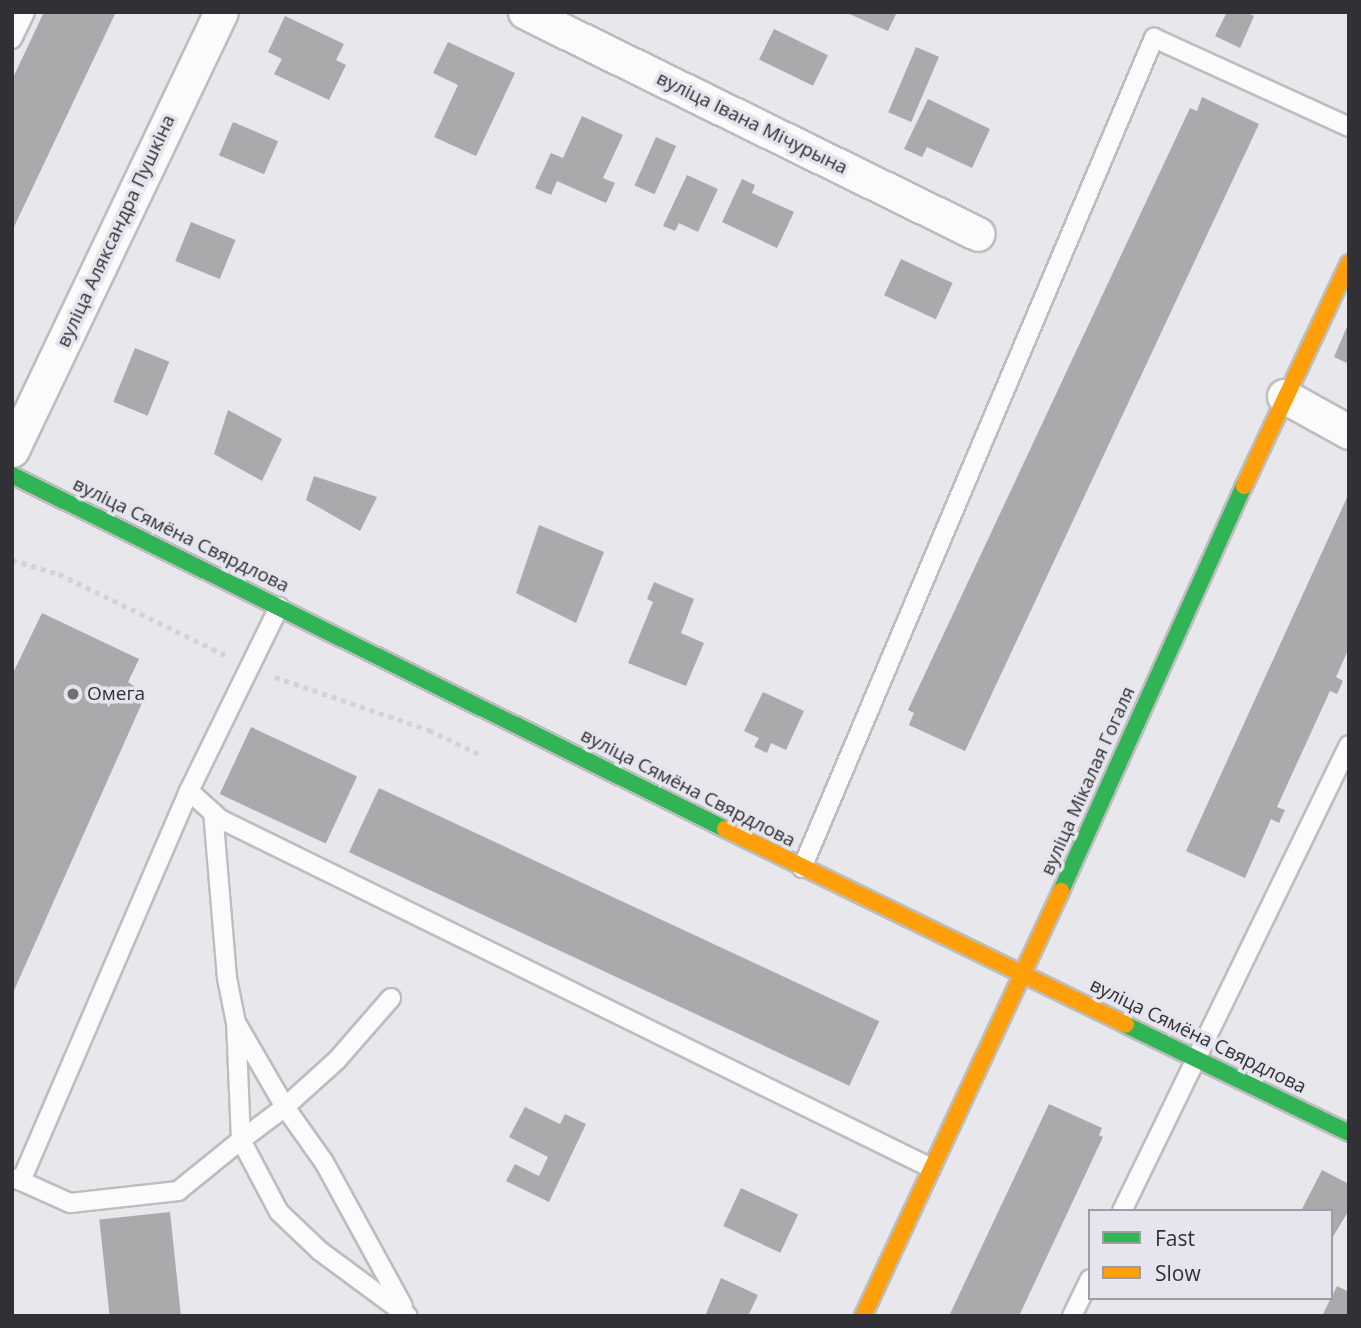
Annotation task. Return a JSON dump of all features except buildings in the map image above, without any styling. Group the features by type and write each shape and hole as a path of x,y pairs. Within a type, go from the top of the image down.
{"street":[{"name":"вуліца Аляксандра Пушкіна","path":"12,450 220,12"},
{"name":"вуліца Івана Мічурына","path":"525,12 978,233"},
{"name":"вуліца Мікалая Гогаля","path":"863,1316 1024,974 1284,396 1349,262"},
{"path":"1284,396 1349,432"},
{"name":"вуліца Сямёна Свярдлова","path":"12,475 802,868 1349,1133"}],"lane":[{"path":"12,39 25,12"},
{"path":"802,868 1154,37 1349,127"},
{"path":"279,607 189,791 16,1180 70,1202 178,1191 285,1107 337,1060 391,998"},
{"path":"1123,1209 1349,745"},
{"path":"189,791 213,813 931,1168"},
{"path":"213,813 227,978 236,1023 240,1140 279,1212 320,1251 407,1314"},
{"path":"236,1023 285,1107 324,1163 407,1314"},
{"path":"1072,1316 1088,1283"}],"path":[{"path":"12,560 59,574 251,668 429,730 492,760"}],"traffic: fast":[{"path":"12,475 725,829"},
{"path":"1061,891 1244,486"},
{"path":"1126,1025 1349,1133"}],"traffic: slow":[{"path":"1244,486 1349,263"},
{"path":"725,829 1126,1025"},
{"path":"863,1316 1061,891"}],"place":[{"name":"Омега","path":"73,694"}]}
